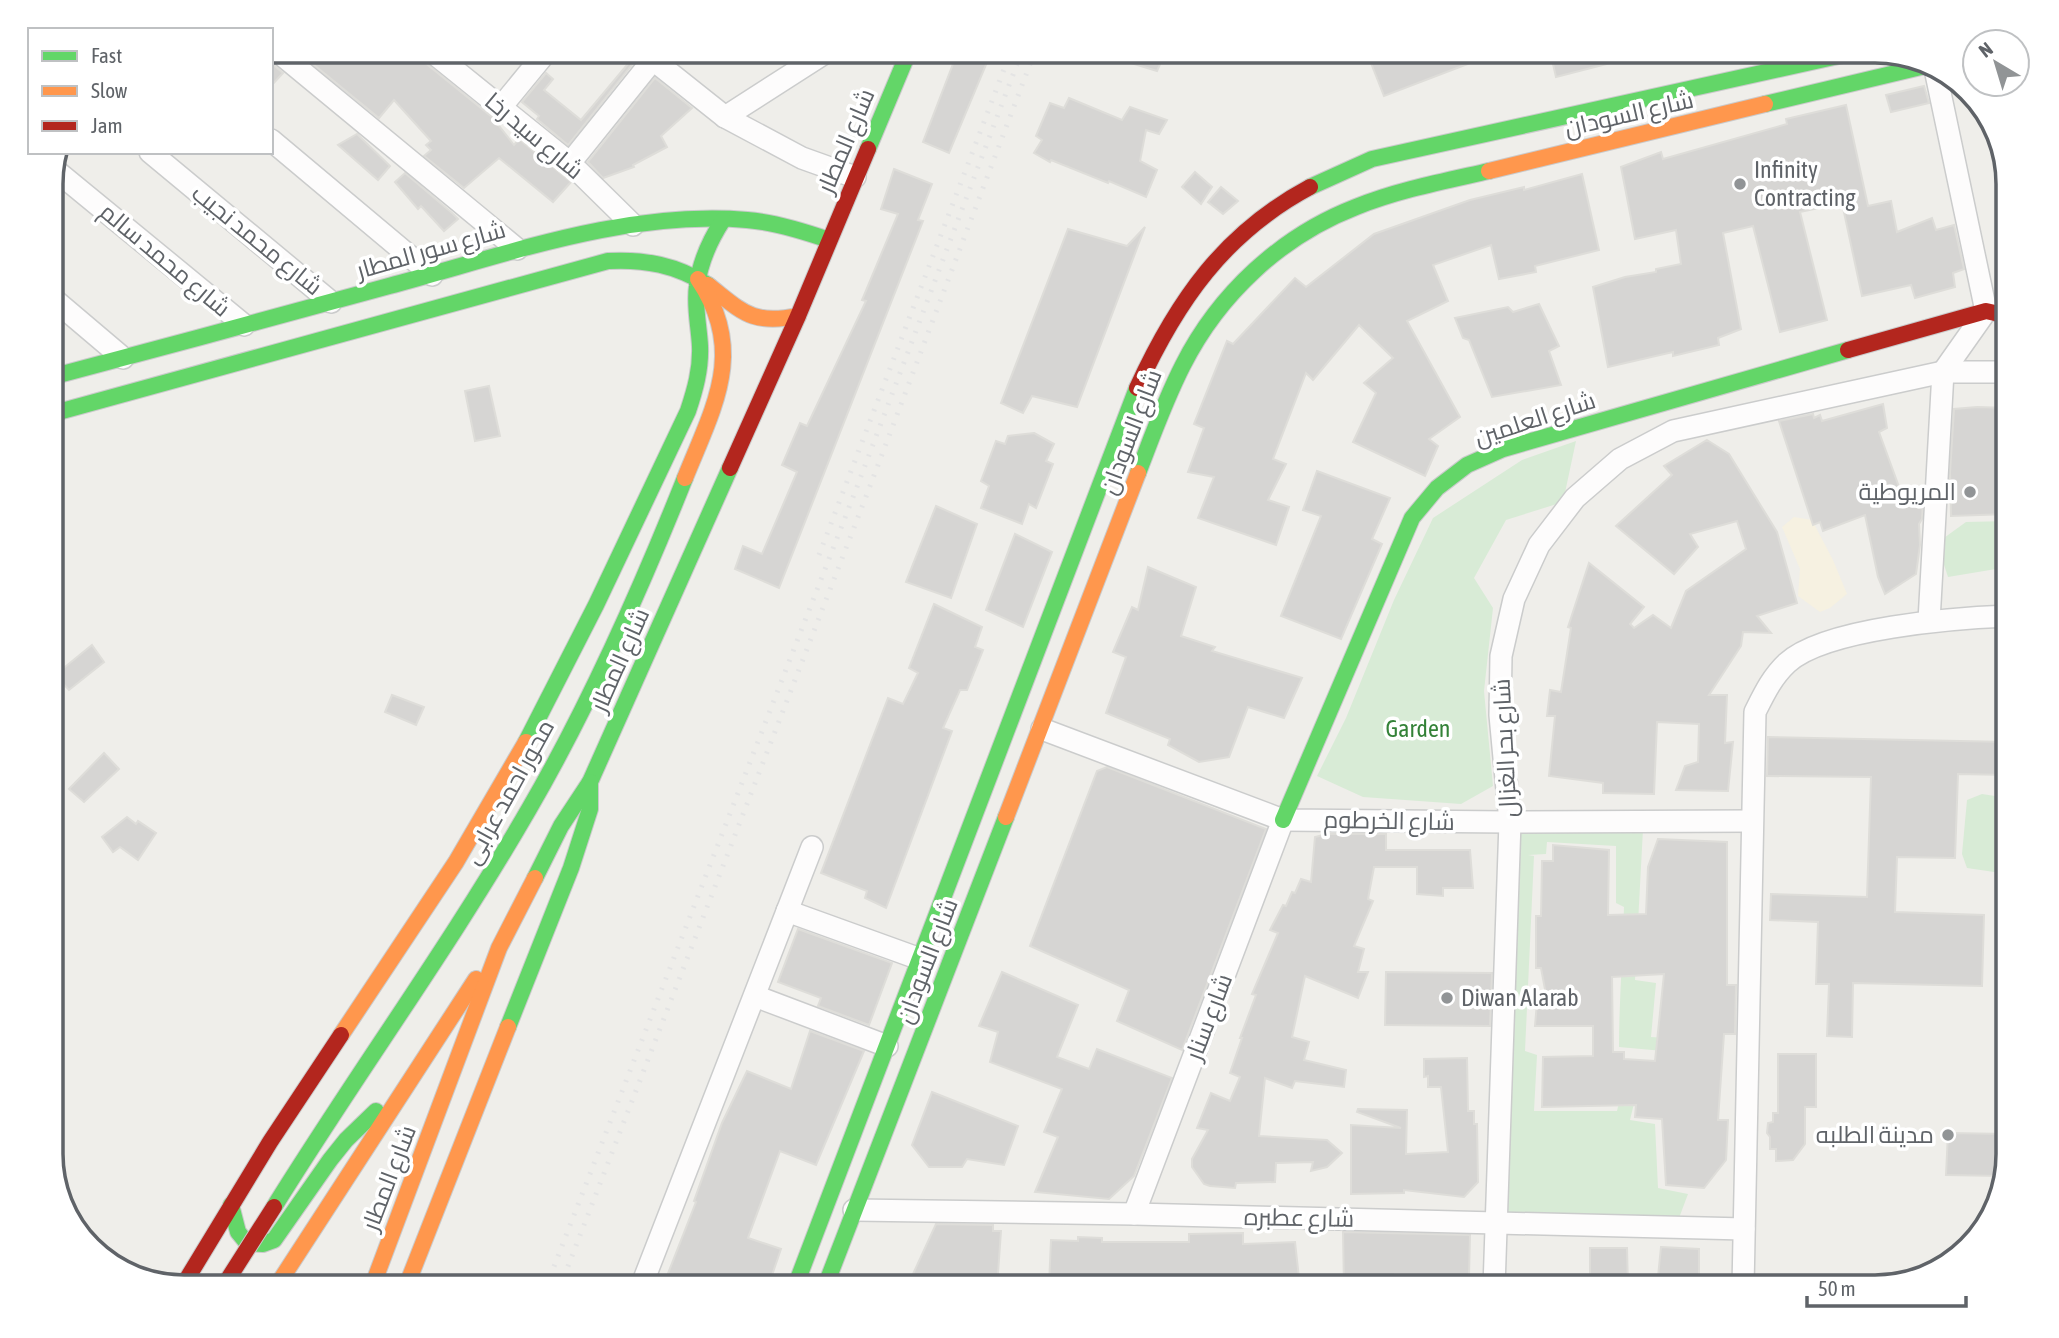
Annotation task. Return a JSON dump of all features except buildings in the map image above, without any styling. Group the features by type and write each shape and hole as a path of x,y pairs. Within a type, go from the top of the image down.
{"main road":[{"name":"شارع المطار","path":"376,1275 499,948 561,825 590,782 798,316 904,63"},
{"name":"شارع السودان","path":"830,1275 1181,366 1211,316 1251,272 1284,223 1294,195 1336,173 1400,151 1806,63"},
{"name":"شارع السودان","path":"800,1275 1132,398 1155,345 1170,319 1205,271 1239,236 1284,223 1352,208 1413,189 1913,69"},
{"name":"شارع سور المطار","path":"63,374 432,275 517,249 666,219 723,219 775,224 829,240"},
{"path":"189,1275 278,1130 460,855 562,676 688,411 700,354 696,297 698,279 706,247 723,219"},
{"path":"63,411 590,264 626,260 671,267 698,279 719,293 731,306 754,318 784,320 798,316"},
{"name":"محور احمد عرابى","path":"231,1275 311,1145 408,1002 517,829 629,611 676,503 725,366 724,335 720,320 715,305 698,279"},
{"name":"شارع العلمين","path":"1283,820 1412,518 1437,488 1468,465 1503,449 1986,312 1996,314"},
{"path":"411,1275 570,868 590,809 590,782"},
{"path":"284,1275 450,1017 499,948"},
{"path":"231,1205 234,1228 243,1241 259,1246 274,1240 346,1140 404,1089"}],"street":[{"path":"292,63 517,249"},
{"name":"شارع سيد رخا","path":"446,63 570,163 634,225"},
{"path":"501,107 537,63"},
{"path":"570,163 645,63"},
{"path":"662,63 724,117 802,158 855,177"},
{"path":"724,117 809,63"},
{"path":"1929,621 1943,372 1986,312 1937,80"},
{"path":"273,142 432,275"},
{"name":"شارع محمد نجيب","path":"152,154 331,302"},
{"name":"شارع محمد سالم","path":"63,176 244,325"},
{"path":"63,307 123,358"},
{"name":"شارع بحر الغزال","path":"1494,1275 1510,822 1500,715 1501,656 1514,599 1539,545 1575,498 1620,459 1672,431 1943,372 1996,372"},
{"path":"1743,1275 1755,712 1768,684 1788,661 1815,646 1872,631 1929,621 1996,616"},
{"name":"شارع الخرطوم","path":"1042,729 1283,820 1752,821"},
{"name":"شارع سنار","path":"1134,1214 1283,820"},
{"path":"646,1275 812,847"},
{"path":"787,911 919,960"},
{"path":"755,996 887,1046"},
{"name":"شارع عطبره","path":"854,1210 1744,1229"}],"green space":[{"name":"Garden","path":"1576,441 1563,502 1506,520 1474,578 1493,608 1484,691 1493,786 1461,804 1363,797 1317,776 1346,718 1394,600 1433,518 1522,460"},
{"path":"1996,521 1996,569 1948,577 1937,543 1966,522"},
{"path":"1982,794 1996,796 1996,871 1967,868 1962,854 1967,800"},
{"path":"1643,829 1635,980 1656,983 1651,1037 1718,1041 1719,1056 1619,1047 1624,907 1616,903 1616,846 1547,842 1546,854 1528,855 1534,856 1525,1051 1537,1055 1534,1111 1617,1111 1621,1094 1636,1095 1630,1120 1655,1124 1658,1188 1688,1194 1679,1218 1508,1217 1517,830"}],"sand":[{"path":"1794,517 1812,520 1847,594 1830,608 1820,612 1798,596 1800,569 1782,527"}],"railway":[{"path":"819,555 1006,63"},
{"path":"551,1275 855,492 1017,63"},
{"path":"565,1275 1030,63"}],"traffic: fast":[{"path":"868,149 904,63"},
{"path":"1310,187 1372,159 1807,63"},
{"path":"1765,104 1913,69"},
{"path":"1138,473 1183,365 1215,314 1255,270 1302,234 1356,207 1405,191 1489,171"},
{"path":"63,374 521,249 611,228 701,219 747,220 788,227 829,240"},
{"path":"526,742 596,605 688,411 700,363 696,301 698,277 706,252 723,220"},
{"path":"63,411 608,261 660,265 708,285"},
{"path":"1283,820 1412,518 1437,488 1467,465 1503,449 1848,350"},
{"path":"800,1275 1137,388"},
{"path":"535,878 561,826 590,782 730,468"},
{"path":"274,1207 468,910 529,809 573,729 613,646 685,478"},
{"path":"508,1027 571,868 590,809 590,782"},
{"path":"830,1275 1006,817"},
{"path":"231,1205 238,1232 247,1243 263,1244 274,1240 330,1160 376,1111"}],"traffic: slow":[{"path":"1489,171 1765,104"},
{"path":"685,478 715,402 723,355 721,330 713,305 698,279"},
{"path":"708,285 748,314 769,319 798,316"},
{"path":"1006,817 1138,473"},
{"path":"341,1035 456,862 526,742"},
{"path":"376,1275 499,948 535,878"},
{"path":"284,1275 476,979"},
{"path":"411,1275 508,1027"}],"traffic: jam":[{"path":"730,468 868,149"},
{"path":"1137,388 1169,326 1206,272 1252,226 1310,187"},
{"path":"1848,350 1986,311 1996,313"},
{"path":"189,1275 270,1142 341,1035"},
{"path":"231,1275 274,1207"}],"place":[{"name":"Infinity Contracting","path":"1740,184"},
{"name":"المريوطية","path":"1970,492"},
{"name":"Diwan Alarab","path":"1447,998"},
{"name":"مدينة الطلبه","path":"1948,1135"}]}
